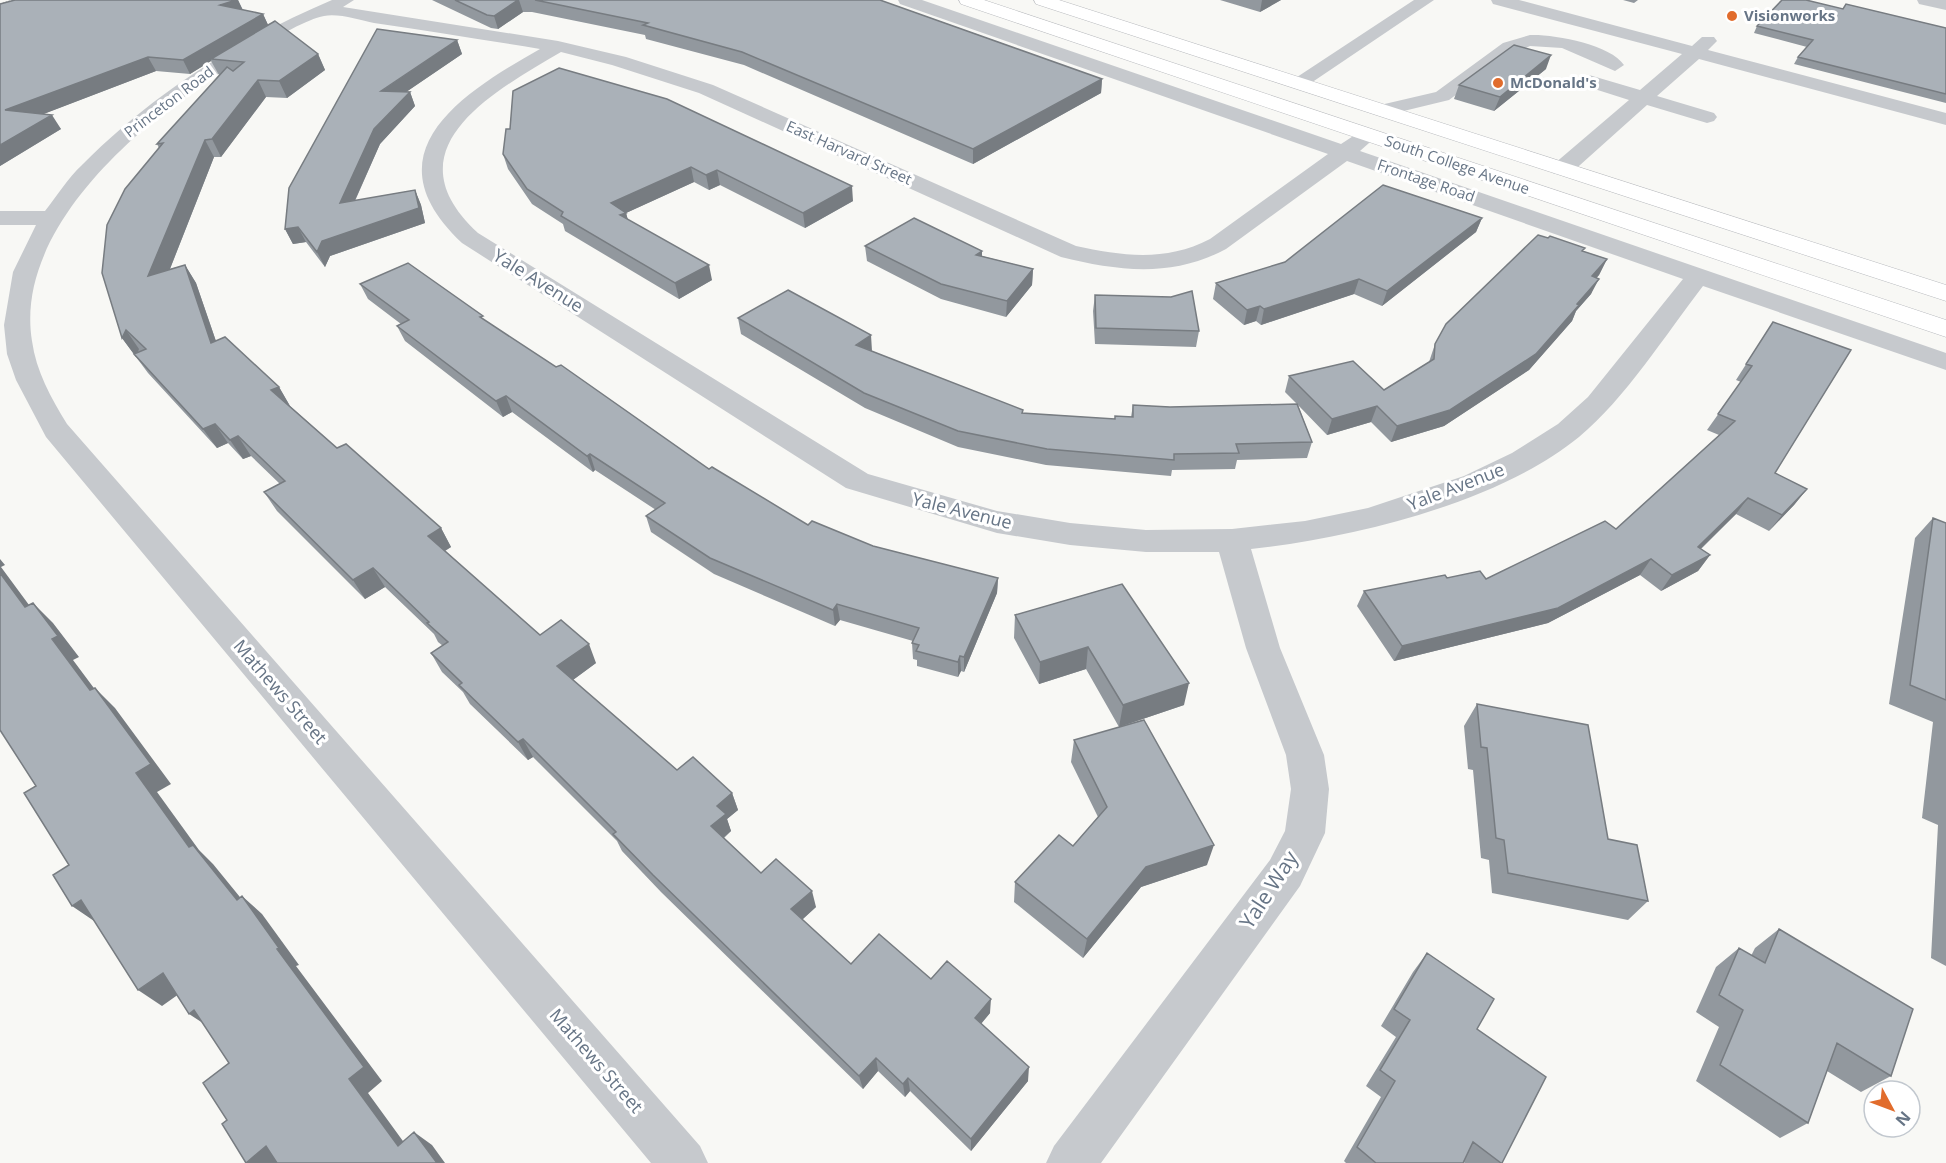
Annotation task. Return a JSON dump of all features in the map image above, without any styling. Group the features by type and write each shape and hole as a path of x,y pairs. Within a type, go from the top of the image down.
{"highway":[{"name":"South College Avenue","path":"967,0 1946,330"},
{"name":"South College Avenue","path":"1042,0 1946,293"},
{"path":"1439,159 1454,155 1518,170 1542,172 1562,169"}],"street":[{"name":"East Harvard Street","path":"293,0 322,9 514,37 619,61 706,89 1069,252 1121,263 1152,263 1202,253 1218,244 1368,135"},
{"name":"Princeton Road","path":"48,218 56,213 100,159 156,108 234,55 322,9 346,0"},
{"name":"Frontage Road","path":"906,0 1946,362"},
{"path":"1298,83 1426,0"},
{"path":"1924,0 1946,5"},
{"path":"1493,5 1694,53 1946,119"},
{"path":"1493,5 1599,40 1615,47 1626,57 1589,81 1707,117"},
{"path":"1562,169 1712,38"},
{"path":"1383,110 1414,104 1449,93 1516,43 1532,40 1555,42 1595,53 1615,65"},
{"name":"Yale Avenue","path":"558,46 475,98 453,120 443,134 435,152 432,174 436,197 448,217 470,238 857,481 997,522 1070,534 1146,541 1232,540 1305,532 1372,518 1475,483 1522,460 1568,431 1598,403 1697,277"},
{"path":"0,218 48,218"},
{"name":"Mathews Street","path":"48,218 30,255 8,326 35,396 56,430 683,1163"},
{"name":"Yale Way","path":"1071,1163 1285,873 1305,833 1310,789 1305,755 1263,648 1232,540"}],"path":[{"path":"0,4 14,0"}],"building":[{"path":"15,0 236,0 220,5 263,14 183,60 148,57 5,110 52,115 0,145 0,4"},
{"path":"455,0 518,0 494,16"},
{"path":"535,0 880,0 1102,79 973,149 742,52 643,25 648,23"},
{"path":"1782,0 1806,0 1843,9 1846,4 1946,28 1946,94 1798,57 1813,40 1757,26"},
{"path":"275,21 318,54 279,81 258,80 212,139 205,140 148,276 185,265 211,343 225,337 279,387 271,390 337,448 346,444 441,528 428,536 540,635 561,620 589,644 557,666 677,770 693,757 732,793 717,806 726,814 711,826 761,873 776,859 812,891 791,909 851,964 879,934 931,979 947,961 991,999 975,1018 1029,1067 971,1139 908,1078 903,1084 876,1058 859,1076 653,875 613,834 616,832 523,739 518,742 459,685 462,683 431,653 448,642 427,623 429,622 373,568 353,580 264,492 285,481 238,436 230,440 215,424 203,429 134,354 146,349 126,330 122,338 102,273 107,225 125,189 163,143 157,144 227,67 233,71 244,62 211,59"},
{"path":"377,29 457,40 381,91 410,92 374,129 340,203 415,190 419,208 322,241 317,252 298,227 285,229 289,188"},
{"path":"1514,45 1551,55 1500,97 1459,85"},
{"path":"559,68 667,99 852,186 803,213 717,170 706,175 691,167 611,203 626,213 620,215 709,265 675,283 561,216 563,212 527,189 503,154 506,129 510,129 513,91"},
{"path":"1383,185 1482,218 1387,291 1359,279 1264,309 1260,306 1247,310 1216,283 1285,262"},
{"path":"914,218 982,251 976,255 1033,269 1007,301 941,284 865,246"},
{"path":"1538,235 1548,238 1550,236 1585,248 1582,251 1607,259 1592,276 1599,279 1536,354 1450,410 1397,426 1377,406 1332,419 1289,376 1353,361 1384,390 1434,359 1435,344 1446,324"},
{"path":"408,263 483,316 480,317 556,367 561,365 709,469 712,467 808,525 812,521 873,546 998,578 964,657 960,656 958,662 916,651 919,645 912,643 919,628 837,604 833,610 710,558 646,516 665,503 590,454 587,456 506,396 496,401 397,326 409,320 360,284"},
{"path":"788,290 871,335 856,345 1023,410 1022,413 1115,419 1115,416 1133,417 1133,405 1170,407 1297,404 1312,442 1236,444 1239,453 1174,454 1174,460 1047,449 958,431 864,393 738,318"},
{"path":"1192,291 1199,331 1096,328 1095,295 1171,297"},
{"path":"1773,322 1851,350 1775,473 1807,489 1782,515 1748,498 1698,547 1710,555 1672,575 1651,559 1558,608 1402,646 1364,591 1445,575 1447,578 1480,571 1486,579 1605,521 1616,529 1735,421 1718,414 1752,366 1746,364"},
{"path":"1933,518 1946,523 1946,700 1910,685"},
{"path":"0,573 25,607 33,603 58,636 52,639 90,690 95,688 151,764 136,773 189,847 193,845 237,900 242,896 279,948 277,949 364,1067 349,1079 398,1146 414,1132 437,1163 277,1163 266,1146 246,1163 222,1124 227,1120 203,1083 229,1063 194,1010 189,1014 163,973 138,990 81,900 72,906 53,875 69,865 24,793 36,786 0,730"},
{"path":"1122,584 1189,683 1123,705 1088,647 1040,662 1015,615"},
{"path":"1477,704 1588,725 1608,839 1637,845 1648,901 1508,873 1504,840 1496,838 1487,748 1481,747"},
{"path":"1144,720 1214,845 1146,867 1087,939 1015,882 1059,835 1073,846 1107,807 1074,740"},
{"path":"1779,929 1913,1009 1891,1076 1837,1043 1808,1123 1720,1065 1743,1010 1719,995 1739,948 1765,963"},
{"path":"1427,953 1494,999 1477,1029 1546,1077 1502,1163 1473,1142 1463,1163 1376,1163 1357,1147 1395,1081 1380,1070 1410,1020 1394,1009"}],"place":[{"name":"Visionworks","path":"1732,16"},
{"name":"McDonald's","path":"1498,83"}]}
